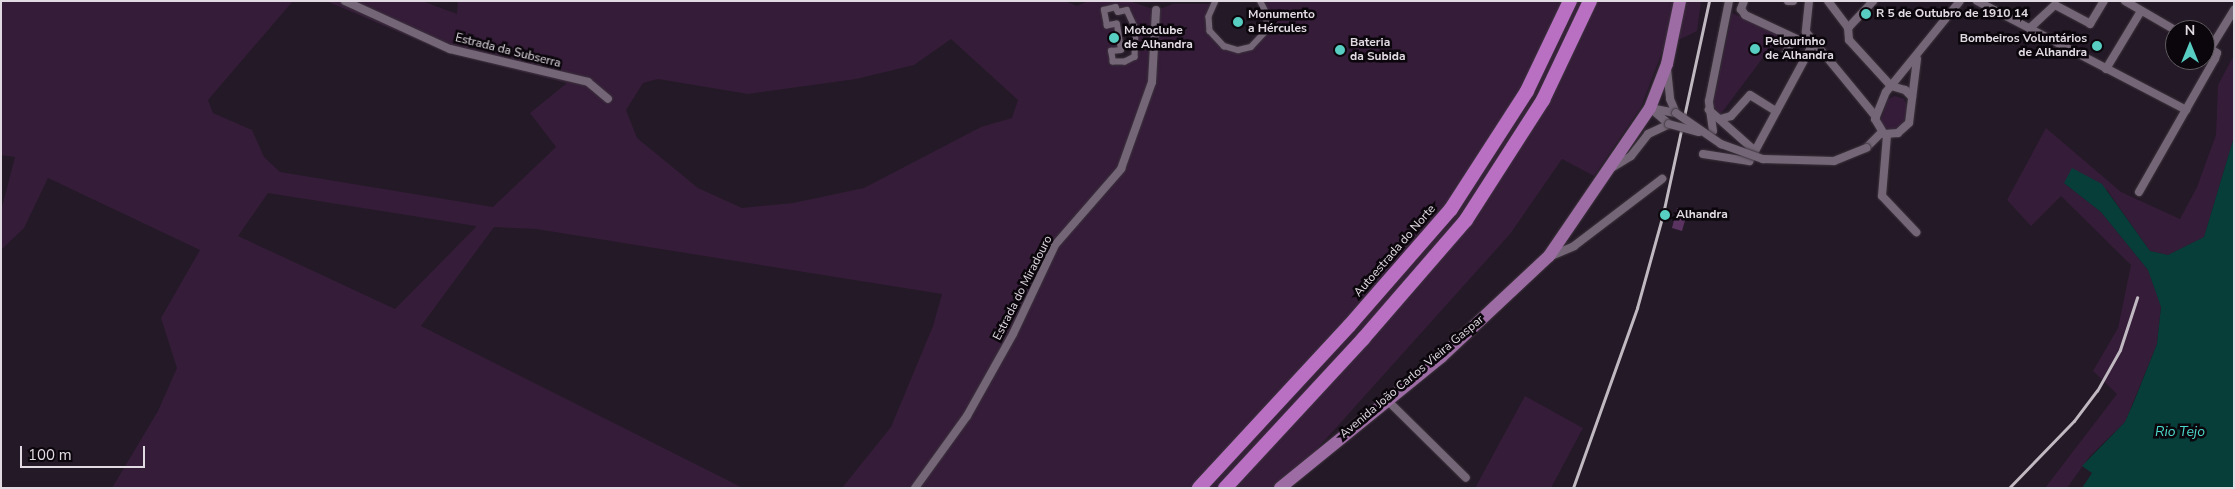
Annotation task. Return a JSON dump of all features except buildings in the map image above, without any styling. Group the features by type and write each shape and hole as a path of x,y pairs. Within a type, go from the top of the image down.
{"highway":[{"name":"Autoestrada do Norte","path":"1199,488 1349,326 1451,209 1527,91 1570,1"},
{"path":"1225,488 1466,220 1543,100 1590,1"}],"main road":[{"name":"Avenida João Carlos Vieira Gaspar","path":"1280,488 1386,398 1441,356 1549,256 1613,167 1650,108 1667,64 1680,1"}],"street":[{"name":"Estrada da Subserra","path":"345,1 450,49 588,82 608,99"},
{"path":"1216,1 1209,17 1210,31 1224,46 1238,50 1252,47 1265,32 1267,15 1260,1"},
{"path":"1713,131 1709,110 1729,1"},
{"path":"1744,1 1741,9 1745,14 1794,38 1813,44"},
{"path":"1788,1 1793,1"},
{"path":"1809,1 1805,30 1813,44 1876,117 1884,134 1882,196 1916,232"},
{"path":"1828,1 1848,28 1849,40 1891,86 1905,90 1912,98"},
{"path":"1848,28 1873,1"},
{"path":"1876,117 1891,86 1917,59 1960,1"},
{"path":"1978,1 2186,110"},
{"path":"2030,28 2054,5 2087,24 2104,1"},
{"path":"2125,1 2165,24"},
{"path":"1116,7 1118,12 1127,10 1136,29 1134,57 1113,62 1111,51 1121,50 1117,24 1107,26 1104,10 1116,7"},
{"name":"Estrada do Miradouro","path":"915,488 967,416 1014,334 1055,245 1121,169 1152,82 1156,10"},
{"path":"2215,37 2234,10"},
{"path":"2106,69 2141,11"},
{"path":"1784,55 1794,38"},
{"path":"1702,154 1749,162 1813,44"},
{"path":"1650,108 1660,119 1669,124 1701,133 1731,148 1773,160 1834,161 1866,148 1884,134 1898,133 1908,124 1917,59"},
{"path":"1667,64 1670,99 1676,113"},
{"path":"2139,192 2209,70"},
{"path":"1720,119 1731,116 1750,95 1776,111"},
{"path":"1650,108 1664,108 1676,113 1701,133"},
{"path":"1709,110 1755,151"},
{"path":"1613,167 1631,156 1653,131 1669,124"},
{"path":"1549,256 1574,246 1662,179"},
{"path":"1386,398 1466,478"}],"shaded area":[{"path":"1,1 293,1 208,100 213,113 252,130 264,157 280,172 493,207 556,147 530,113 567,83 448,53 326,1 422,1 457,14 458,1 1065,1 1077,6 1088,1 1129,1 1156,10 1173,4 1214,4 1209,24 1218,42 1245,49 1261,38 1267,19 1260,1 1701,1 1697,31 1664,47 1641,107 1594,176 1562,159 1510,234 1282,488 842,488 891,427 933,326 942,294 536,229 494,227 421,326 743,488 112,488 158,411 177,368 161,318 200,250 48,178 24,228 1,250 1,211 15,157 1,155","holes":["1116,7 1118,12 1127,10 1136,29 1134,57 1113,62 1111,51 1121,50 1117,24 1107,26 1105,10","951,39 1018,100 1012,118 981,127 864,188 793,203 742,208 698,188 637,138 626,110 643,83 658,79 748,94 856,79 914,65","268,193 476,226 395,309 238,236"]},
{"path":"1732,13 1780,35 1720,115 1713,105"},
{"path":"2234,55 2234,137 2204,237 2168,255 2150,251 2107,190 2064,183 2101,212 2148,270 2161,306 2157,344 2125,422 2090,456 2067,488 2045,488 2117,394 2093,371 2118,328 2131,265 2061,196 2031,226 2007,200 2046,128 2121,192 2180,219 2197,187 2216,135 2218,85"},
{"path":"1895,96 1904,99 1908,108 1903,124 1891,130 1883,126 1881,119 1888,99"},
{"path":"1525,396 1583,428 1551,488 1475,488"}],"water":[{"name":"Rio Tejo","path":"2234,137 2234,488 2082,488 2092,473 2082,466 2125,422 2157,344 2161,307 2148,270 2101,212 2064,183 2072,168 2102,184 2150,251 2168,255 2204,237"}],"railway":[{"path":"1573,488 1637,308 1663,214 1709,1"},
{"path":"2009,488 2074,421 2097,391 2120,350 2137,298"}],"place":[{"name":"R 5 de Outubro de 1910 14","path":"1866,14"},
{"name":"Monumento a Hércules","path":"1238,22"},
{"name":"Motoclube de Alhandra","path":"1114,38"},
{"name":"Bombeiros Voluntários de Alhandra","path":"2097,46"},
{"name":"Pelourinho de Alhandra","path":"1755,49"},
{"name":"Bateria da Subida","path":"1340,50"},
{"name":"Alhandra","path":"1665,215"}]}
